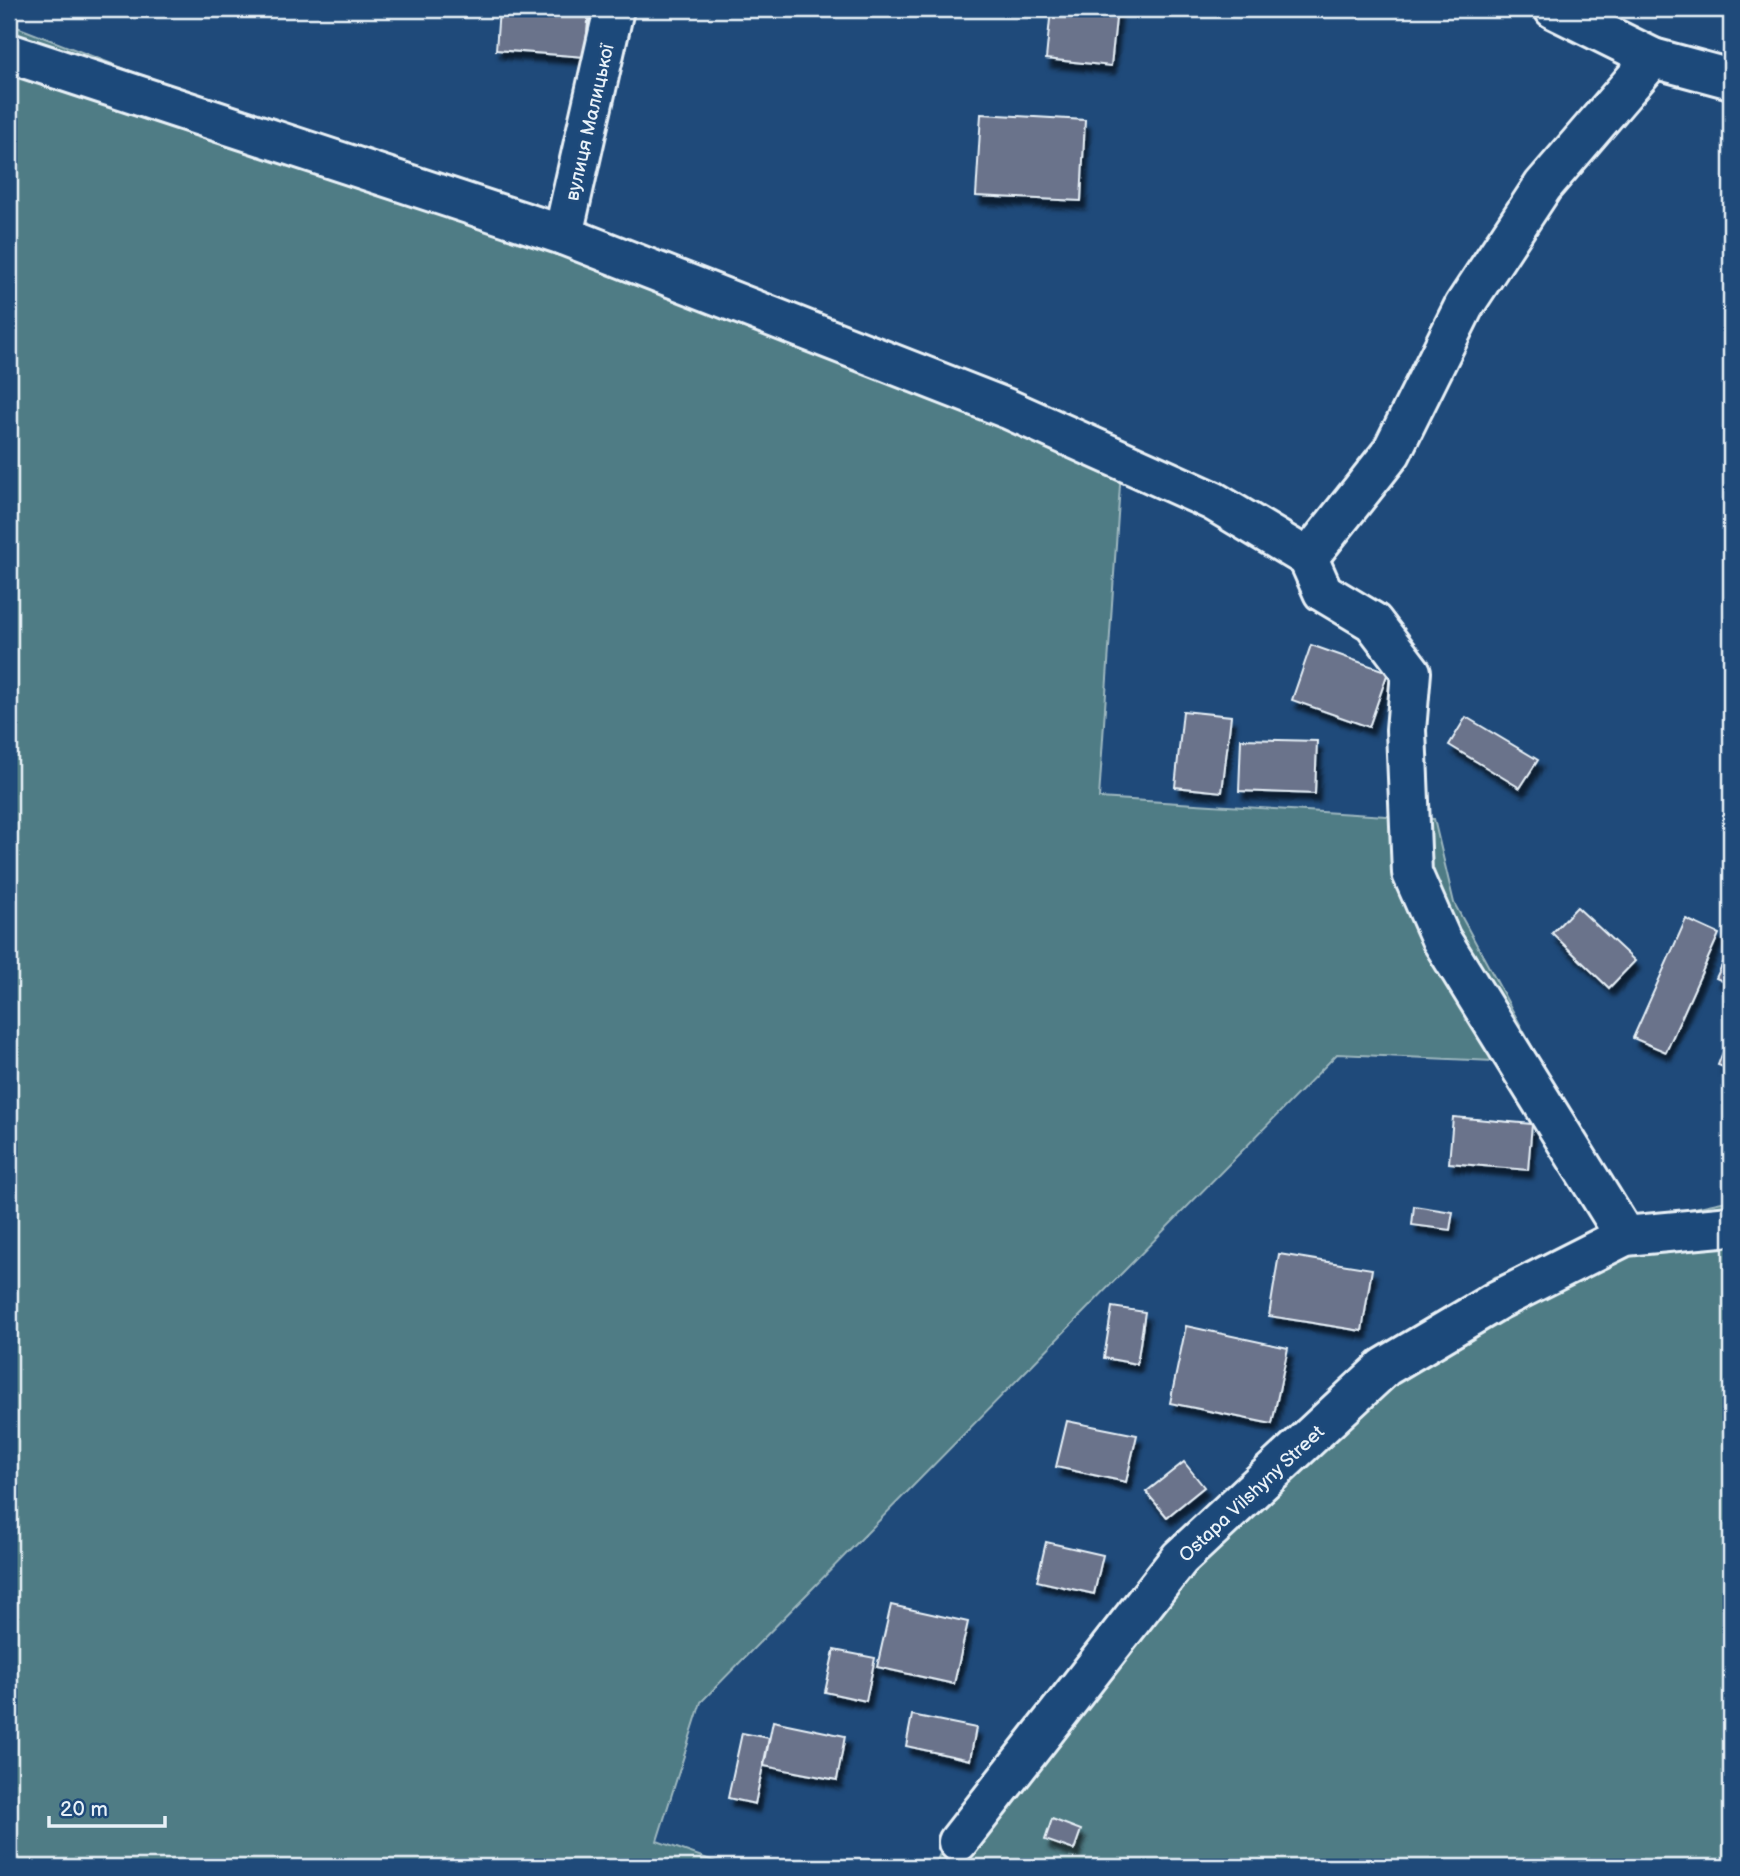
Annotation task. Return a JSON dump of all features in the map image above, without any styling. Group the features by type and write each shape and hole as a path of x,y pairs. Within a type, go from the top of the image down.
{"street":[{"name":"вулиця Малицької","path":"563,235 614,9"},
{"path":"1553,9 1653,58 1731,79"},
{"path":"9,53 563,235 1008,408 1213,501 1308,558 1323,592 1373,622 1410,672 1406,730 1412,873 1441,939 1625,1236"},
{"path":"1308,558 1391,453 1464,306 1543,186 1653,58"},
{"name":"Ostapa Vilshyny Street","path":"958,1842 1181,1558 1385,1367 1498,1300 1625,1236 1731,1226"}],"green space":[{"path":"9,24 1122,455 1099,798 1434,819 1454,903 1541,1063 1337,1054 701,1702 657,1841 730,1867 9,1867"},
{"path":"1731,1200 1731,1867 934,1867 948,1835 1278,1444 1495,1277 1690,1209"}],"building":[{"path":"499,9 589,9 585,57 496,50"},
{"path":"1051,9 1117,9 1111,66 1046,59"},
{"path":"981,114 1085,120 1081,201 976,196"},
{"path":"1311,645 1388,672 1369,727 1292,700"},
{"path":"1183,711 1231,716 1222,792 1175,787"},
{"path":"1466,717 1538,760 1520,788 1449,745"},
{"path":"1241,739 1317,741 1315,794 1239,791"},
{"path":"1577,907 1635,961 1609,988 1552,933"},
{"path":"1686,919 1719,934 1666,1052 1633,1038"},
{"path":"1731,946 1731,985 1716,978"},
{"path":"1731,1031 1731,1070 1718,1065"},
{"path":"1453,1117 1532,1124 1528,1170 1449,1163"},
{"path":"1414,1206 1453,1212 1450,1230 1412,1225"},
{"path":"1279,1254 1372,1269 1362,1331 1269,1316"},
{"path":"1112,1307 1145,1312 1137,1364 1104,1358"},
{"path":"1186,1326 1288,1348 1272,1424 1170,1403"},
{"path":"1067,1421 1137,1435 1126,1482 1056,1467"},
{"path":"1184,1462 1204,1487 1167,1517 1146,1492"},
{"path":"1046,1542 1103,1555 1094,1594 1037,1581"},
{"path":"891,1605 968,1622 954,1684 877,1667"},
{"path":"834,1650 875,1658 866,1701 825,1692"},
{"path":"912,1715 976,1728 970,1760 906,1746"},
{"path":"773,1721 845,1736 837,1780 764,1766"},
{"path":"742,1733 769,1738 755,1804 728,1798"},
{"path":"1052,1819 1081,1830 1074,1850 1045,1840"}]}
